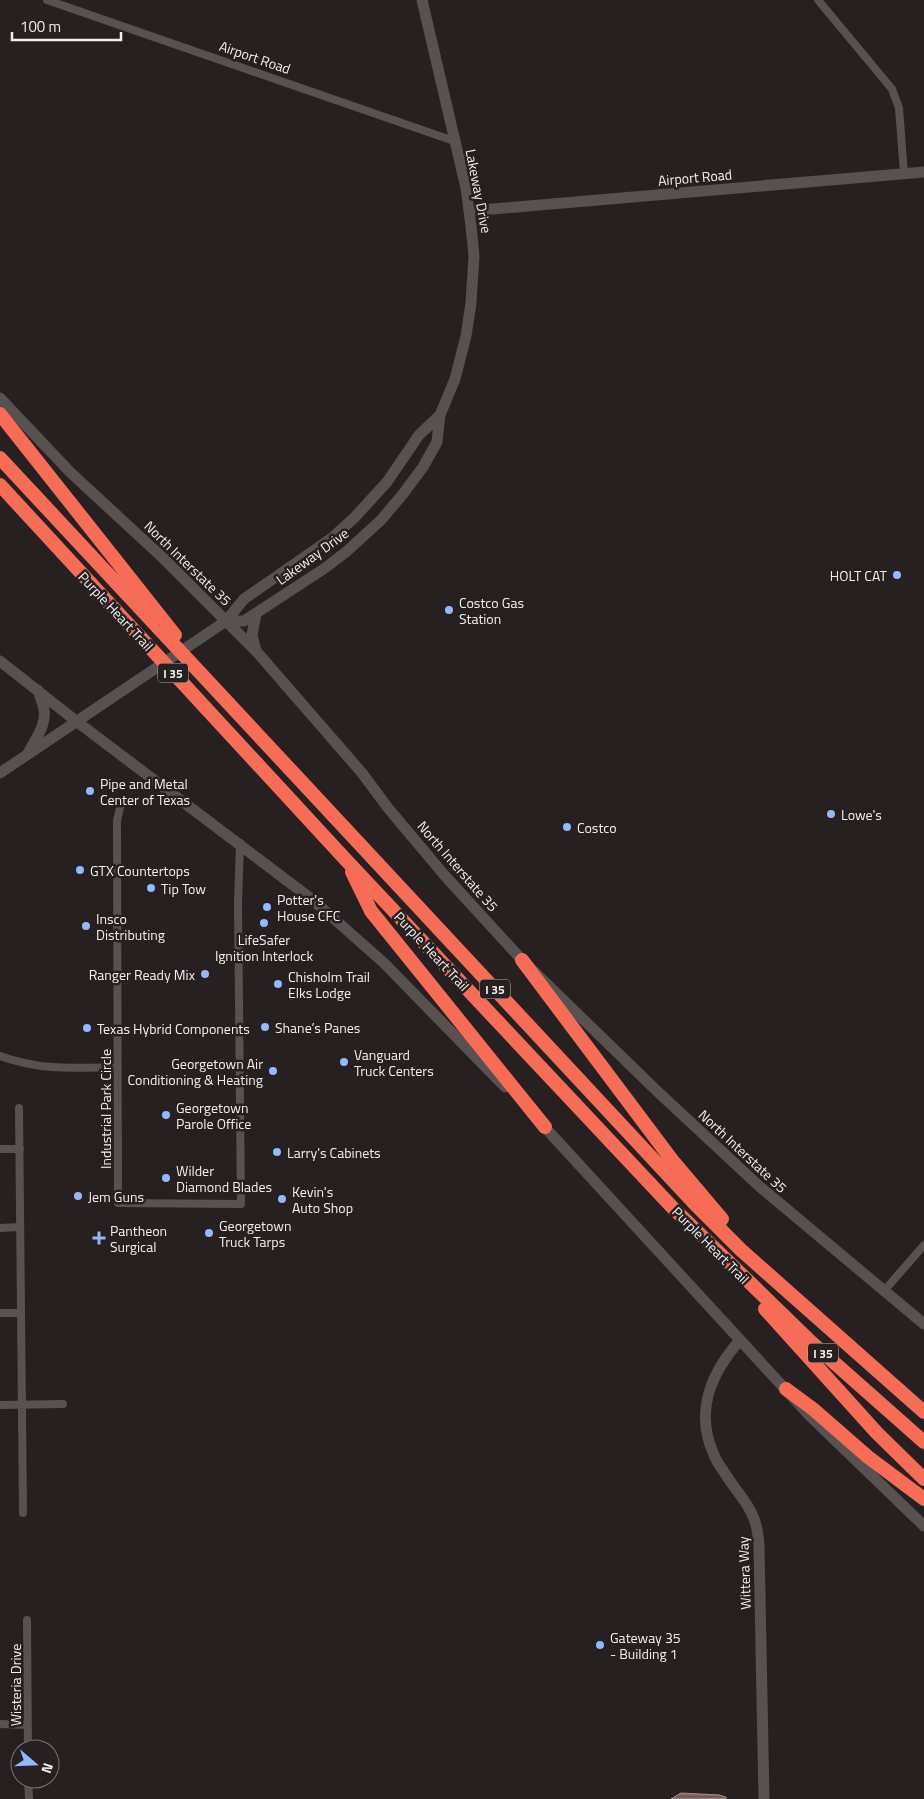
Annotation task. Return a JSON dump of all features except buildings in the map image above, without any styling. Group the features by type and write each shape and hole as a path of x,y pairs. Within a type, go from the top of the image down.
{"highway":[{"path":"0,414 173,632 209,683"},
{"name":"Purple Heart Trail","path":"0,458 694,1203 741,1250 924,1412"},
{"name":"Purple Heart Trail","path":"0,485 593,1125 725,1260 812,1344 924,1442"},
{"path":"346,860 371,912 546,1127"},
{"path":"522,960 672,1160 715,1212 787,1289"},
{"path":"725,1260 767,1312 821,1372 877,1433 924,1479"},
{"path":"786,1389 868,1457 924,1499"}],"main road":[{"name":"Lakeway Drive","path":"226,620 244,621 346,552 381,520 423,467 437,442 440,415 458,368 469,321 474,271 470,211 422,0"},
{"name":"Airport Road","path":"470,211 924,172"},
{"name":"North Interstate 35","path":"0,398 70,472 163,558 257,652 362,773 388,808 446,877 522,960 538,973 656,1091 759,1186 924,1324"},
{"name":"Lakeway Drive","path":"0,773 208,633 226,620 244,598 324,544 354,518 387,482 419,435 440,415"},
{"path":"256,614 252,626 252,635 257,652"},
{"path":"0,660 76,722 240,843 314,901 384,964 546,1127 809,1415 924,1526"},
{"path":"27,755 44,719 44,710 38,690"},
{"name":"Wittera Way","path":"740,1340 717,1372 709,1392 705,1412 706,1432 714,1455 751,1512 757,1527 760,1546 764,1799"}],"street":[{"name":"Airport Road","path":"47,0 454,141"},
{"path":"818,0 892,89 899,108 904,174"},
{"name":"Industrial Park Circle","path":"121,802 117,821 118,1203 241,1204 238,902 240,843"},
{"path":"0,1056 19,1063 52,1068 118,1067"},
{"path":"19,1108 23,1513"},
{"path":"0,1148 20,1149"},
{"path":"0,1228 20,1227"},
{"path":"884,1291 924,1245"},
{"path":"0,1313 21,1313"},
{"path":"0,1406 63,1404"},
{"name":"Wisteria Drive","path":"27,1620 28,1739"},
{"path":"0,1724 27,1725"}],"shaded area":[{"path":"681,1793 719,1795 726,1797 726,1799 671,1799"}],"place":[{"name":"HOLT CAT","path":"897,575"},
{"name":"Costco Gas Station","path":"449,610"},
{"name":"Pipe and Metal Center of Texas","path":"90,791"},
{"name":"Lowe's","path":"831,814"},
{"name":"Costco","path":"567,827"},
{"name":"GTX Countertops","path":"80,870"},
{"name":"Tip Tow","path":"151,888"},
{"name":"Potter's House CFC","path":"267,907"},
{"name":"LifeSafer Ignition Interlock","path":"264,923"},
{"name":"Insco Distributing","path":"86,926"},
{"name":"Ranger Ready Mix","path":"205,974"},
{"name":"Chisholm Trail Elks Lodge","path":"278,984"},
{"name":"Shane’s Panes","path":"265,1027"},
{"name":"Texas Hybrid Components","path":"87,1028"},
{"name":"Vanguard Truck Centers","path":"344,1062"},
{"name":"Georgetown Air Conditioning & Heating","path":"273,1071"},
{"name":"Georgetown Parole Office","path":"166,1115"},
{"name":"Larry's Cabinets","path":"277,1152"},
{"name":"Wilder Diamond Blades","path":"166,1178"},
{"name":"Jem Guns","path":"78,1196"},
{"name":"Kevin's Auto Shop","path":"282,1199"},
{"name":"Georgetown Truck Tarps","path":"209,1233"},
{"name":"Pantheon Surgical","path":"99,1238"},
{"name":"Gateway 35 - Building 1","path":"600,1645"}]}
